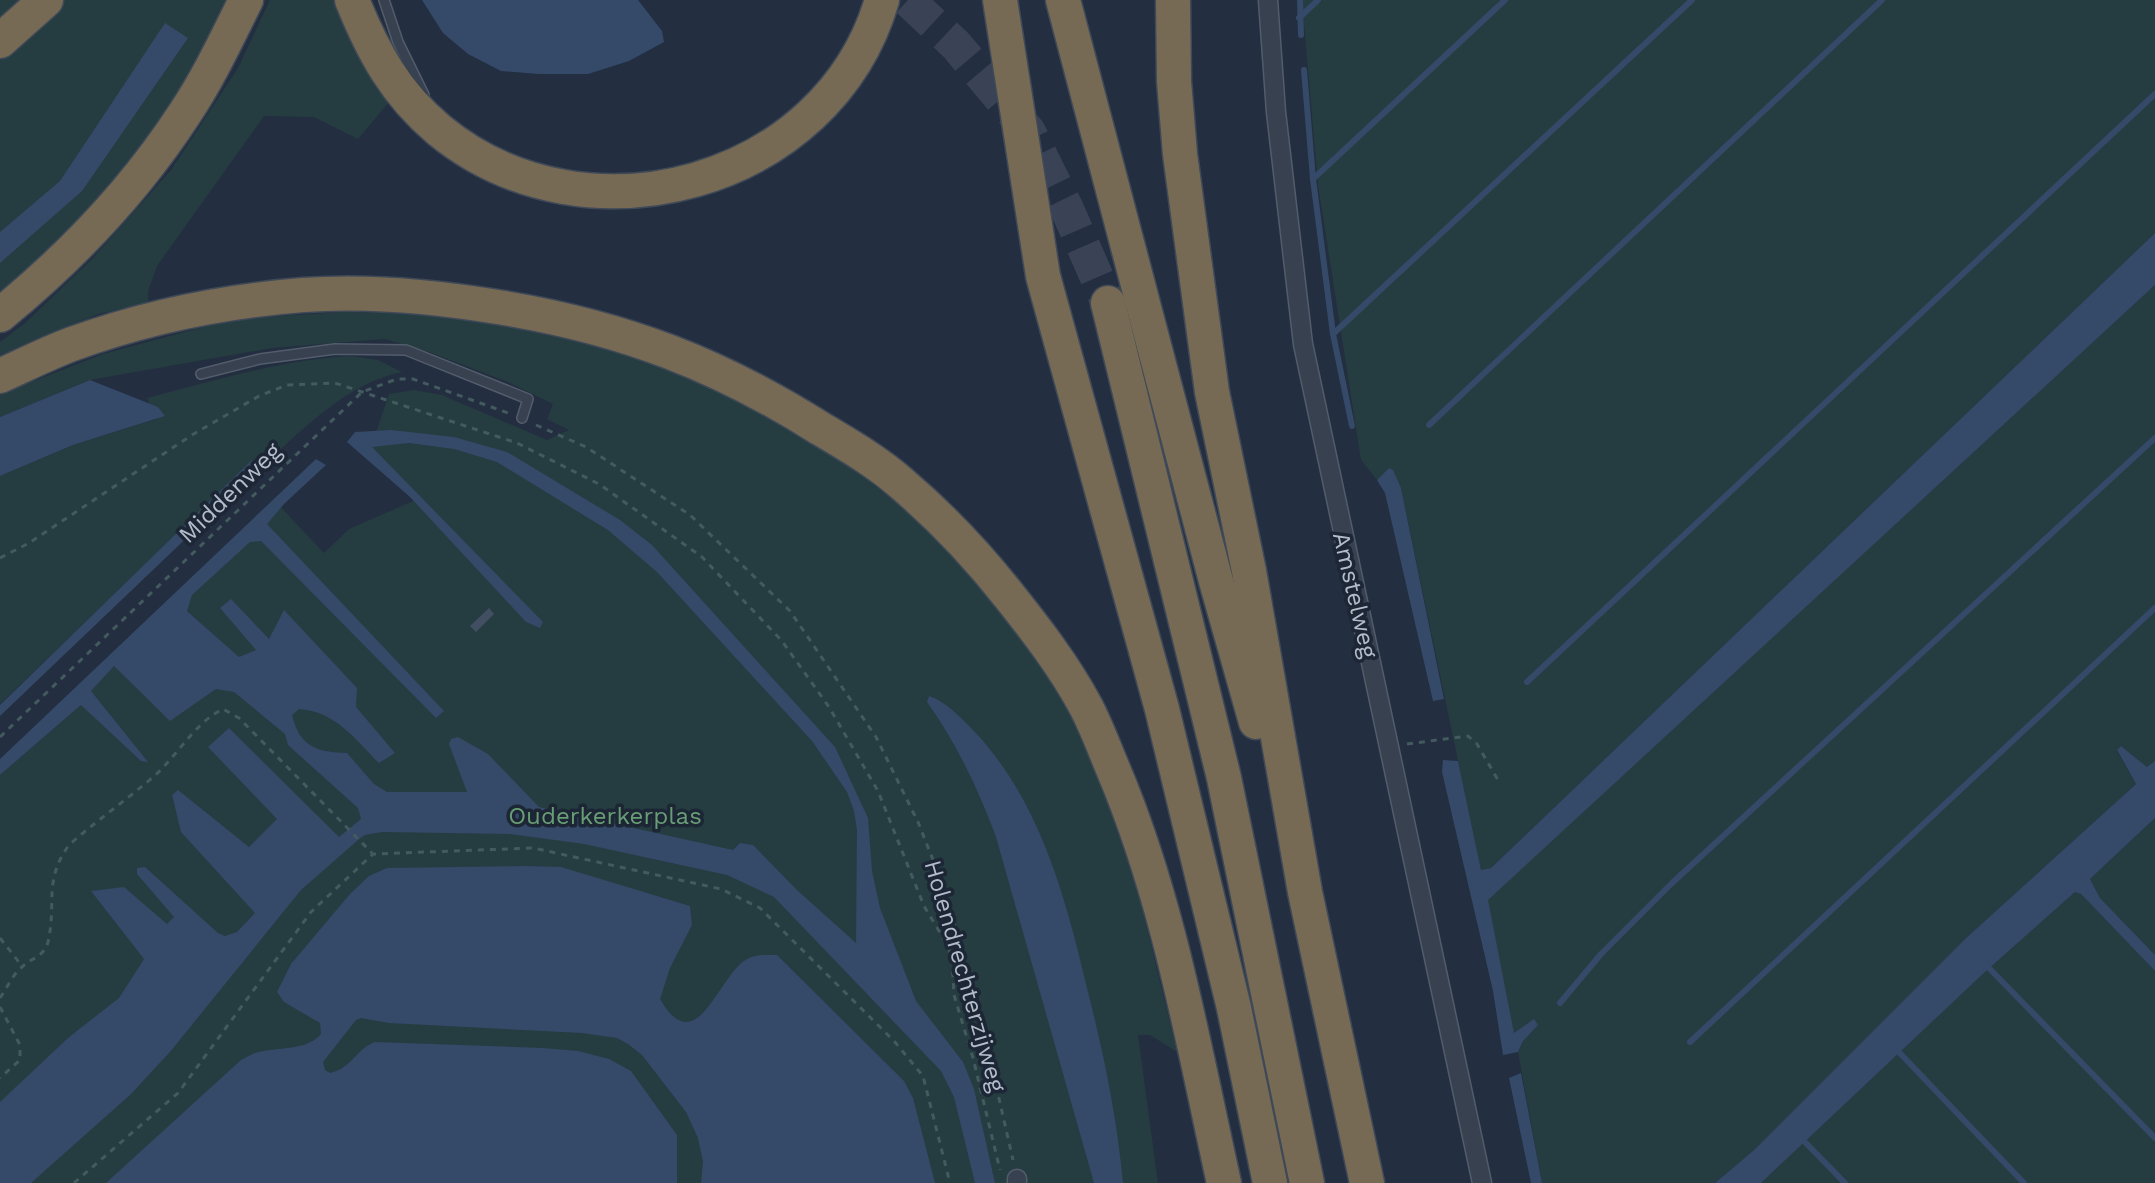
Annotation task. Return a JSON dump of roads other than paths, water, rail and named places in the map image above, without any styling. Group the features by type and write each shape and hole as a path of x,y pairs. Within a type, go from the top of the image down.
{"highway":[{"path":"0,41 46,0"},
{"path":"0,315 35,287 125,195 187,111 246,0"},
{"path":"352,0 378,60 398,87 441,131 481,157 545,183 614,193 651,190 689,182 731,167 771,146 800,125 837,88 859,55 882,0"},
{"path":"1000,0 1043,276 1166,724 1234,1008 1270,1183"},
{"path":"1063,0 1216,581 1305,892"},
{"path":"1173,0 1174,81 1180,154 1210,376 1249,571 1305,892 1367,1183"},
{"path":"0,376 70,345 114,331 159,318 225,306 304,295 382,294 453,299 565,318 637,339 701,363 754,389 833,436 897,479 958,535 1035,628 1086,706 1137,826 1157,894 1224,1183"},
{"path":"1108,303 1224,778 1307,1183"}],"street":[{"name":"Amstelweg","path":"1268,0 1276,112 1303,344 1482,1183"}],"lane":[{"path":"384,0 398,42 441,131"},
{"path":"201,374 260,359 335,349 406,350 528,399 522,418"}],"water":[{"path":"422,0 638,0 662,31 664,42 629,61 588,74 501,71 468,54 443,33"},
{"path":"165,23 188,38 82,191 0,263 0,232 60,181"},
{"path":"2155,233 2155,285 1488,900 1514,1033 1534,1019 1538,1025 1523,1041 1518,1052 1503,1055 1493,991 1442,772 1443,760 1458,761 1481,870 1491,868"},
{"path":"90,380 158,407 165,416 73,445 0,476 0,417"},
{"path":"391,430 454,437 507,452 620,520 652,545 835,747 868,818 872,871 880,908 916,1001 963,1062 974,1089 995,1183 975,1183 954,1097 941,1071 774,897 727,875 584,844 510,834 382,832 365,835 358,840 301,890 170,1052 130,1095 31,1183 0,1183 0,1102 68,1038 119,998 144,959 91,891 124,887 167,924 174,917 137,874 137,868 145,867 225,936 237,932 255,913 181,832 172,795 178,790 249,847 277,819 208,747 229,728 339,837 361,819 358,808 288,745 285,734 234,692 216,689 170,721 114,666 91,691 148,762 141,761 81,705 0,775 0,759 316,459 326,465 267,524 444,711 436,718 261,541 250,542 192,595 187,611 239,657 256,650 220,608 231,599 269,639 284,610 357,688 356,707 395,753 379,763 334,721 299,709 292,715 305,741 319,749 347,753 374,784 387,792 467,792 449,744 451,739 458,737 488,754 539,807 733,850 740,843 753,845 856,943 857,830 854,811 847,792 812,741 657,572 608,530 497,462 454,449 409,443 372,447 543,622 540,628 526,622 410,497 347,442 355,432"},
{"path":"252,460 264,464 0,716 0,705"},
{"path":"1389,468 1393,470 1401,488 1444,699 1433,701 1385,493 1377,480"},
{"path":"929,696 957,714 996,757 1033,818 1047,852 1060,886 1099,1039 1114,1111 1123,1183 1094,1183 996,837 966,767 927,702"},
{"path":"2121,746 2147,767 2155,761 2155,818 2090,879 2100,898 2155,955 2155,971 2081,894 2075,892 1985,972 1761,1183 1715,1183 1754,1150 1966,938 2136,784 2117,750"},
{"name":"Ouderkerkerplas","path":"561,867 690,906 692,925 670,968 660,999 673,1016 685,1022 696,1019 706,1009 736,968 747,959 777,955 904,1081 913,1098 935,1183 701,1183 703,1162 698,1138 686,1112 642,1055 617,1038 582,1033 389,1023 361,1018 356,1020 323,1062 325,1070 330,1073 337,1071 375,1042 543,1048 578,1051 609,1059 631,1071 677,1135 677,1183 106,1183 241,1060 257,1053 300,1046 321,1034 320,1023 284,1002 277,992 291,964 369,876 387,868"},
{"path":"1521,1073 1542,1183 1531,1183 1509,1078"}],"waterway":[{"path":"1300,0 1301,35"},
{"path":"1299,18 1318,0"},
{"path":"1313,179 1505,0"},
{"path":"1333,334 1692,0"},
{"path":"1429,425 1882,0"},
{"path":"1304,70 1313,179 1333,334 1352,426"},
{"path":"1527,682 2155,94"},
{"path":"1560,1003 1601,954 1671,884 2155,438"},
{"path":"1690,1042 2155,608"},
{"path":"1984,963 2155,1138"},
{"path":"1894,1047 2024,1183"},
{"path":"1800,1137 1845,1183"}],"tunnel":[{"path":"908,0 956,45 1029,132 1108,303"}]}
